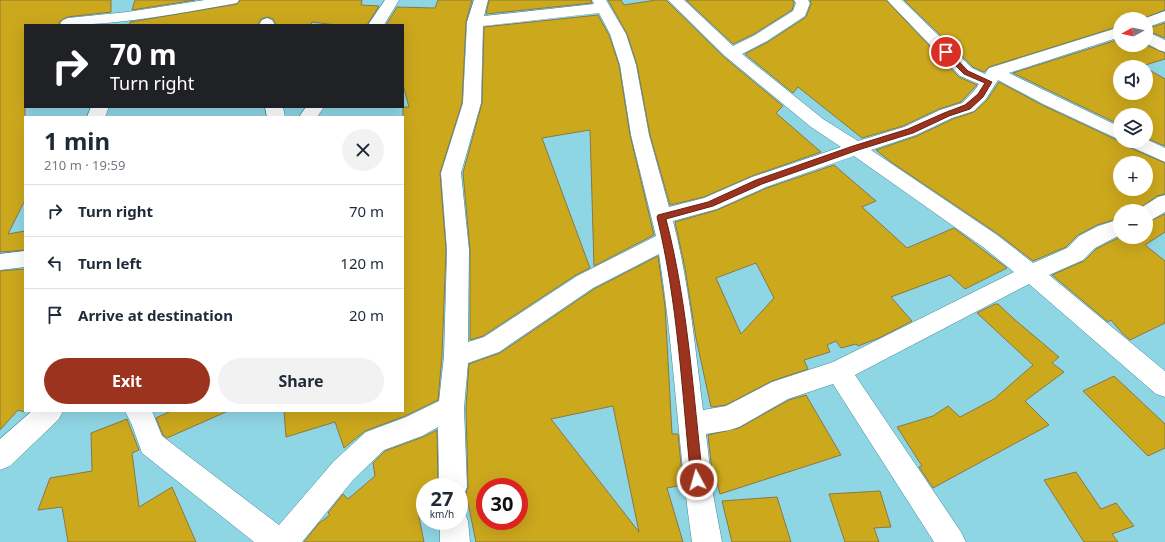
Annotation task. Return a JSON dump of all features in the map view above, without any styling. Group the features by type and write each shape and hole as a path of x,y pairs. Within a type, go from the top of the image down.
{"street":[{"path":"68,23 126,21 232,0"},
{"path":"377,24 392,0"},
{"path":"453,478 451,408 456,356 458,250 451,173 472,103 475,22 481,0"},
{"path":"675,0 731,53 817,123 856,148 990,241 1031,273 1165,386"},
{"path":"894,0 966,72 992,77 1049,100 1113,131"},
{"path":"126,21 136,1"},
{"path":"731,53 761,38 800,13 805,1"},
{"path":"475,22 601,4 618,34 628,65 640,135 667,240 678,304 699,494 707,542"},
{"path":"1153,20 1165,16"},
{"path":"661,217 710,204 759,182 910,131 946,114 968,107 980,95 992,77 1040,57 1071,49 1113,34"},
{"path":"1153,40 1165,47"},
{"path":"1148,148 1165,156"},
{"path":"1153,210 1165,202"},
{"path":"691,424 730,418 782,390 839,371 1031,273 1075,254 1087,242 1113,229"},
{"path":"456,356 490,345 584,282 667,240"},
{"path":"0,262 24,259"},
{"path":"839,371 951,542"},
{"path":"283,542 344,470 375,441 413,427 451,408"},
{"path":"0,457 49,412"},
{"path":"139,412 144,421 151,444 277,542"},
{"path":"454,530 455,542"}],"building":[{"path":"111,0 111,12 67,17 59,22 60,24 24,24 24,202 8,234 24,231 24,250 0,252 0,1"},
{"path":"135,0 195,0 132,10"},
{"path":"240,0 362,0 361,5 379,6 368,24 328,24 312,22 311,24 276,24 273,19 268,17 261,19 258,24 129,24 130,22 237,4"},
{"path":"438,0 472,0 466,22 462,103 440,173 446,250 442,356 438,400 405,416 365,431 344,448 335,422 286,437 284,412 404,412 403,108 409,107 404,89 404,24 387,24 397,7 435,8"},
{"path":"489,0 591,0 592,3 486,14"},
{"path":"608,0 621,0 624,5 666,0 724,57 783,106 776,113 821,152 752,176 704,197 670,205 650,135 637,65 627,34"},
{"path":"686,0 793,0 794,3 792,10 754,34 733,44"},
{"path":"810,0 886,0 959,77 977,85 961,102 939,109 903,126 862,138 798,87 793,93 745,54 768,42 806,17 811,4"},
{"path":"904,0 1165,0 1165,10 1153,15 1153,12 1113,12 1113,28 989,67 984,72 973,67"},
{"path":"598,15 609,35 619,65 630,135 654,235 594,266 590,130 542,138 590,268 576,275 483,336 470,340 470,250 463,173 482,103 484,27"},
{"path":"1165,23 1165,38 1153,33 1153,27"},
{"path":"1113,41 1113,52 1153,52 1153,48 1165,53 1165,59 1153,63 1153,60 1113,60 1113,100 1153,100 1153,72 1165,79 1165,146 1153,141 1153,108 1113,108 1113,122 1013,73"},
{"path":"999,82 1042,105 1113,138 1113,148 1131,148 1149,156 1113,156 1113,196 1153,196 1153,158 1165,163 1165,194 1157,196 1146,204 1113,204 1113,220 1097,225 1078,235 1066,247 1033,261 998,234 891,162 876,150 917,136 953,119 974,112 987,100"},
{"path":"834,165 876,201 862,207 907,248 954,228 1007,268 965,289 950,275 891,297 912,321 879,338 858,346 856,344 841,348 836,341 827,345 830,352 804,360 808,369 772,381 726,405 711,407 696,338 685,268 675,222 717,210 767,188","holes":["756,263 774,298 741,334 716,278"]},
{"path":"1165,214 1165,232 1153,240 1153,220"},
{"path":"1113,240 1113,244 1147,244 1145,245 1165,261 1165,323 1130,340 1111,320 1108,322 1052,275 1084,261 1096,249"},
{"path":"658,256 665,306 672,434 678,434 683,485 667,488 683,542 476,542 468,503 466,408 469,364 500,353 594,289","holes":["613,406 639,532 551,419"]},
{"path":"24,269 24,412 18,410 0,430 0,271"},
{"path":"998,304 1059,357 1052,363 1064,372 1025,401 1049,425 933,488 919,467 922,466 897,427 933,416 948,406 960,417 994,399 1033,365 977,313"},
{"path":"1114,376 1165,424 1165,448 1148,456 1083,391"},
{"path":"806,395 841,455 720,494 716,479 713,479 708,435 739,428 789,400"},
{"path":"169,412 226,412 167,438 163,435 156,418"},
{"path":"127,419 139,450 132,453 139,507 172,487 196,542 68,542 62,507 38,510 50,478 92,471 91,433"},
{"path":"437,430 438,478 416,478 416,530 422,530 424,542 304,542 319,523 330,515 328,513 343,494 348,499 375,476 373,463 385,451 423,437"},
{"path":"1076,472 1101,509 1116,503 1134,526 1112,534 1118,542 1084,542 1044,480"},
{"path":"880,491 891,527 874,528 879,542 845,542 829,494"},
{"path":"777,497 791,542 732,542 722,501"}],"route":[{"path":"697,480 678,304 667,240 661,217 710,204 759,182 910,131 946,114 968,107 980,95 989,82 966,72 946,52"}]}
